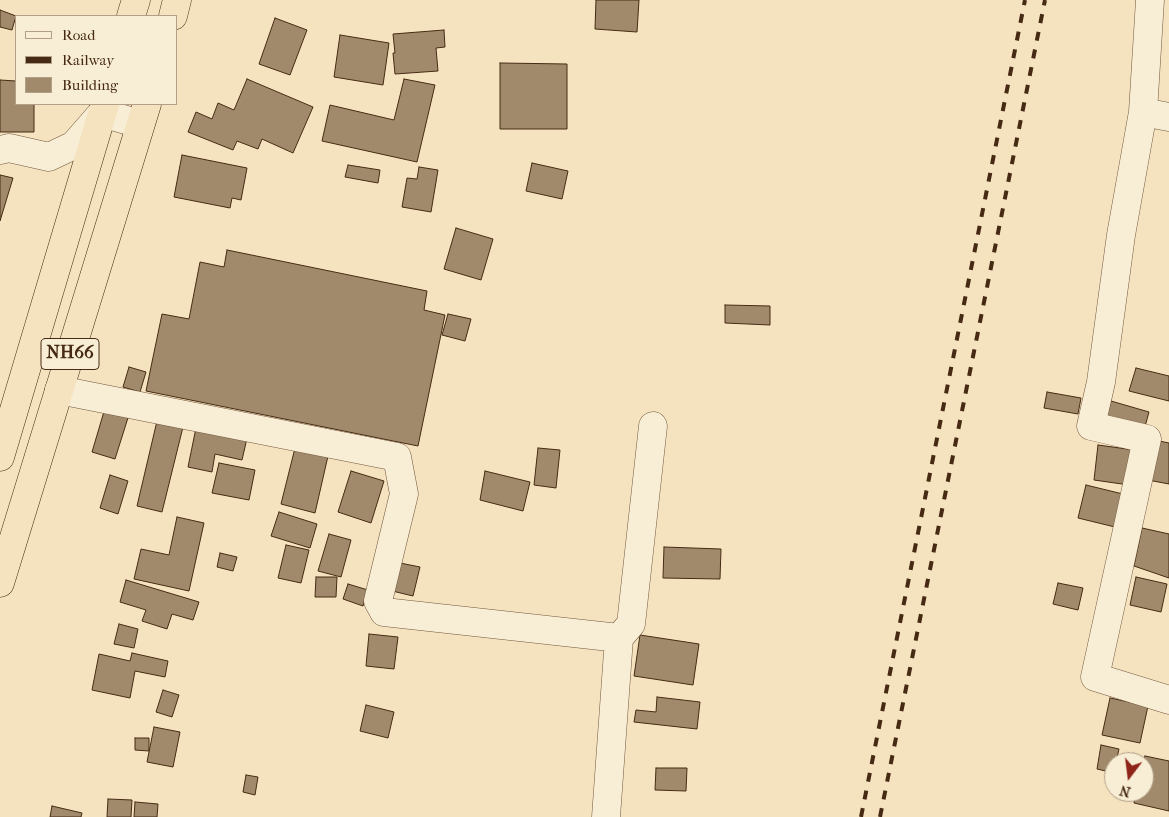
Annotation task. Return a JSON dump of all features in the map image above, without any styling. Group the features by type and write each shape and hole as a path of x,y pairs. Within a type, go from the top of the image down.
{"highway":[{"path":"131,15 136,0"},
{"path":"173,15 177,0"},
{"name":"NH66","path":"0,457 104,108"},
{"name":"NH66","path":"0,583 143,114"}],"street":[{"path":"1150,0 1156,115 1121,235 1101,382 1091,426 1147,439 1095,677 1169,700"},
{"path":"0,150 9,148 49,157 74,145 104,108 143,114"},
{"path":"59,390 397,457 404,494 378,601 384,612 619,638"},
{"path":"606,817 619,638 631,624 653,426"}],"building":[{"path":"596,0 639,0 637,32 595,29"},
{"path":"0,10 15,16 12,30 0,27"},
{"path":"275,18 307,30 290,75 259,64"},
{"path":"444,30 445,47 436,48 438,71 395,74 393,34"},
{"path":"340,35 389,43 383,85 334,77"},
{"path":"500,63 567,64 567,129 500,129"},
{"path":"247,79 313,107 293,153 262,139 258,149 237,141 233,150 188,132 196,112 212,119 218,103 234,110"},
{"path":"404,79 435,85 417,162 322,141 330,105 394,120"},
{"path":"0,80 15,81 15,105 34,105 34,132 0,132"},
{"path":"182,155 247,168 241,200 232,198 230,208 174,197"},
{"path":"532,163 568,171 562,199 526,191"},
{"path":"348,165 380,170 378,183 345,177"},
{"path":"419,167 438,170 431,212 402,207 407,178 417,179"},
{"path":"0,175 13,178 0,221"},
{"path":"456,228 493,239 481,280 444,269"},
{"path":"227,250 427,291 424,310 445,315 418,446 146,391 162,314 189,319 200,262 224,267"},
{"path":"725,305 770,306 770,325 725,323"},
{"path":"448,314 471,319 465,341 442,335"},
{"path":"129,367 146,372 140,392 123,387"},
{"path":"1136,368 1169,376 1169,401 1129,391"},
{"path":"1047,392 1081,398 1078,414 1044,408"},
{"path":"108,398 132,405 115,459 92,452"},
{"path":"1111,401 1149,412 1143,434 1105,424"},
{"path":"157,421 183,427 162,512 137,506"},
{"path":"197,423 248,434 242,460 215,454 212,472 188,467"},
{"path":"1159,441 1169,443 1169,484 1148,480"},
{"path":"1098,445 1134,450 1129,485 1094,480"},
{"path":"295,448 328,456 315,513 281,504"},
{"path":"538,448 560,450 556,488 534,485"},
{"path":"219,463 255,470 249,500 212,493"},
{"path":"351,471 384,481 371,523 338,512"},
{"path":"485,471 530,482 523,511 480,500"},
{"path":"110,475 128,481 118,514 100,508"},
{"path":"1086,485 1127,495 1119,528 1078,518"},
{"path":"279,512 317,524 310,548 271,536"},
{"path":"177,517 204,523 189,591 134,579 141,549 169,555"},
{"path":"1142,528 1169,534 1169,578 1134,566"},
{"path":"329,534 351,540 341,577 318,571"},
{"path":"286,545 309,550 301,583 278,578"},
{"path":"664,547 721,549 720,579 663,578"},
{"path":"220,553 237,557 233,571 217,567"},
{"path":"390,561 420,567 413,596 384,589"},
{"path":"316,577 337,577 336,597 315,597"},
{"path":"1136,577 1167,584 1161,612 1130,605"},
{"path":"126,580 199,602 193,620 172,614 167,629 142,621 146,610 120,602"},
{"path":"1058,583 1083,588 1078,610 1053,604"},
{"path":"348,584 368,590 363,606 343,599"},
{"path":"119,624 138,629 134,648 114,644"},
{"path":"369,634 398,637 394,669 366,666"},
{"path":"640,635 699,644 693,685 634,676"},
{"path":"132,653 168,661 165,677 135,671 130,698 92,690 99,654 130,661"},
{"path":"163,690 179,695 172,717 156,712"},
{"path":"657,697 700,702 697,729 634,722 636,710 656,712"},
{"path":"1110,698 1148,706 1140,743 1102,735"},
{"path":"366,705 394,712 388,738 360,731"},
{"path":"154,727 180,732 173,767 147,762"},
{"path":"135,738 149,738 149,751 135,750"},
{"path":"1101,745 1119,749 1118,752 1104,752 1104,771 1097,769"},
{"path":"1154,758 1169,761 1169,811 1134,803 1154,802"},
{"path":"656,768 687,768 686,791 655,790"},
{"path":"246,775 258,777 255,795 243,792"},
{"path":"108,799 132,800 131,817 107,817"},
{"path":"135,802 158,804 157,817 134,817"},
{"path":"52,806 82,813 81,817 50,817"}],"railway":[{"path":"861,817 1025,0"},
{"path":"880,817 1045,0"}]}
